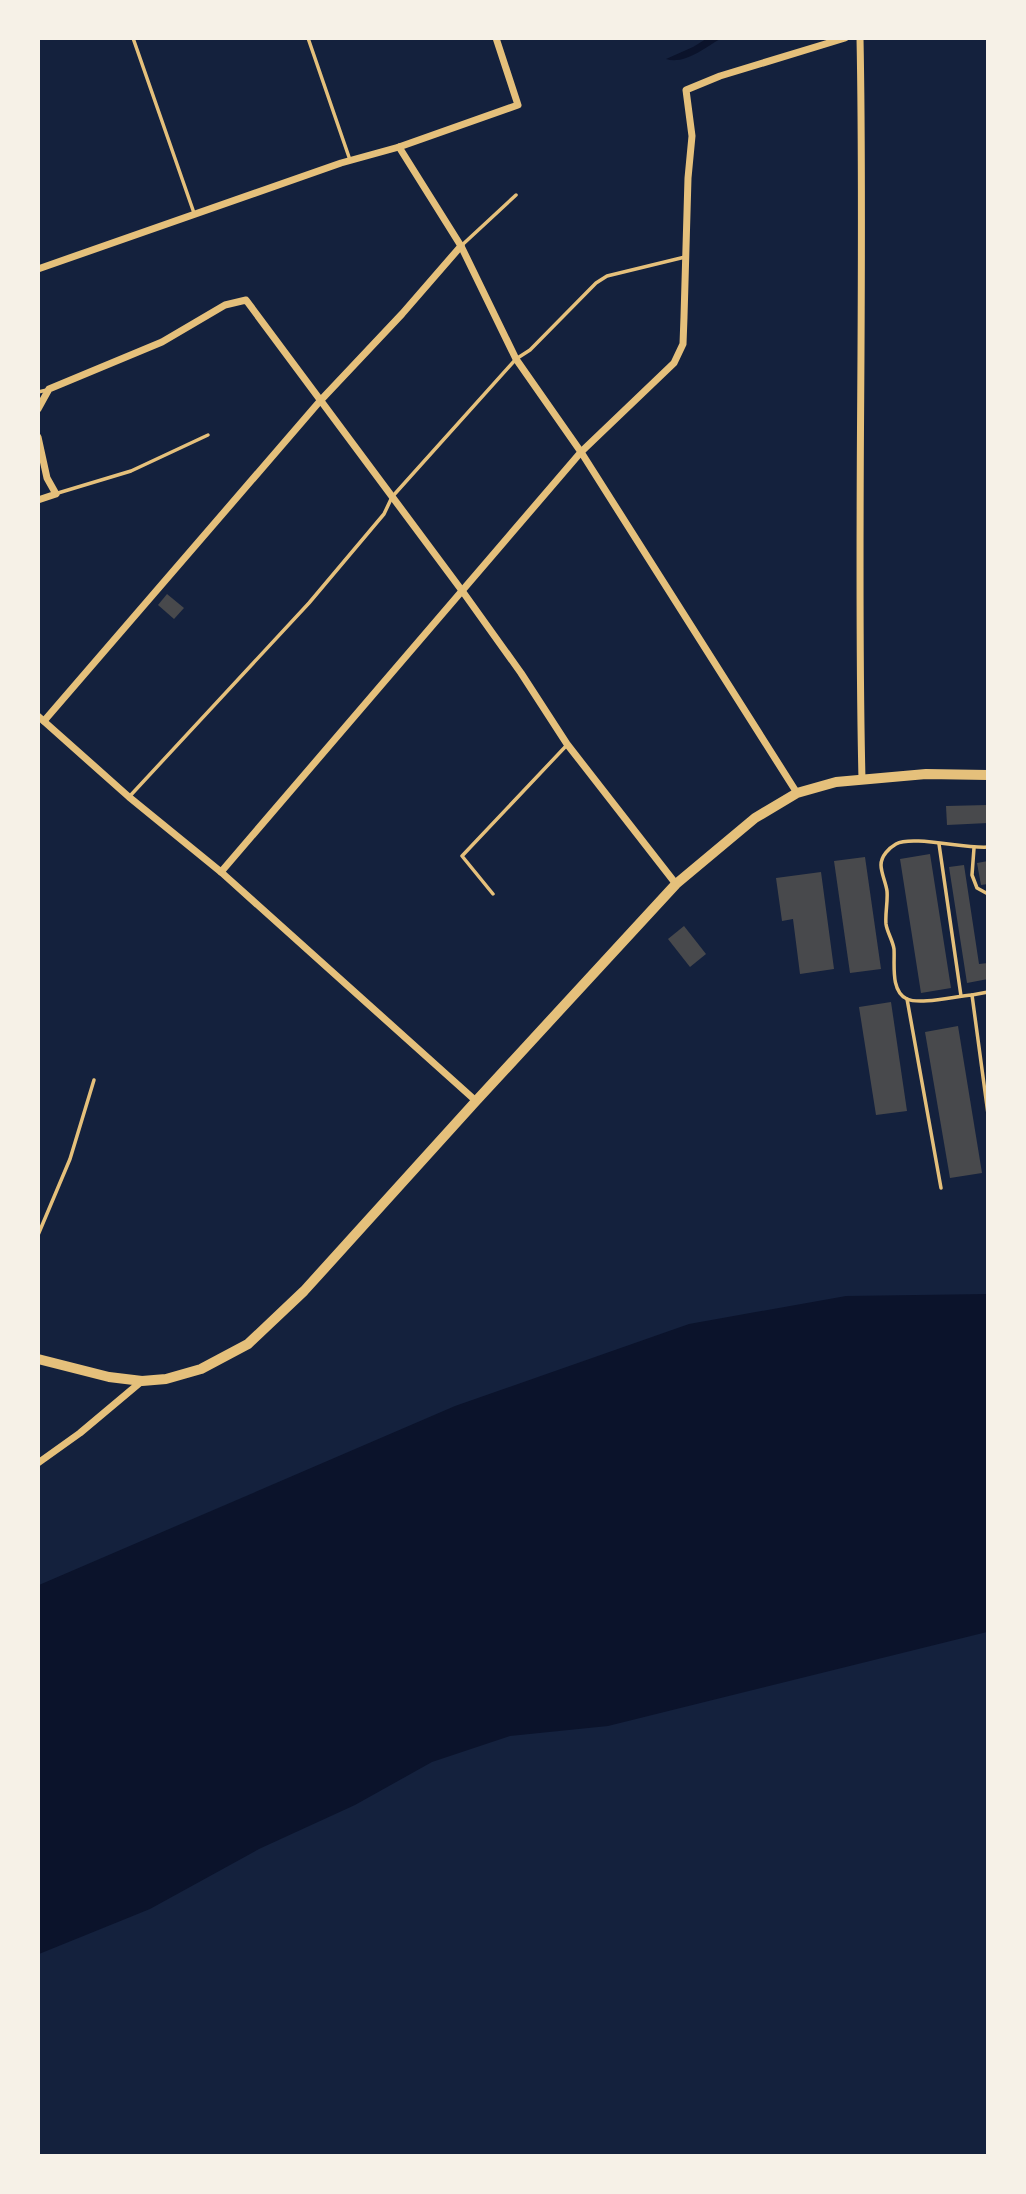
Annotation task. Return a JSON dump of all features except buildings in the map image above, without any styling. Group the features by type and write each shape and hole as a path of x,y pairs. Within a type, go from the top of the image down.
{"main road":[{"path":"38,1359 109,1377 142,1381 166,1379 201,1369 248,1344 304,1291 676,884 755,818 797,793 836,782 926,774 988,775"}],"street":[{"path":"38,269 350,160 399,147 518,105 496,38"},
{"path":"221,872 581,452 674,363 683,344 687,256 688,178 692,136 686,90 720,76 845,38"},
{"path":"860,38 863,172 859,634 862,779"},
{"path":"399,147 461,246 516,359 581,452 797,793"},
{"path":"461,246 402,314 320,401 41,719 129,797 221,872 475,1101"},
{"path":"38,409 49,389 162,342 225,305 246,300 463,592 567,744 676,884"},
{"path":"38,437 47,478 56,494 38,499"},
{"path":"38,1463 80,1433 142,1381"}],"lane":[{"path":"133,38 195,215"},
{"path":"308,38 350,160"},
{"path":"461,246 516,195"},
{"path":"129,797 309,603 384,514 392,497 516,359 530,350 607,276 687,256"},
{"path":"38,392 49,389"},
{"path":"56,494 131,471 208,435"},
{"path":"494,894 462,856 567,744"},
{"path":"988,847 899,842 886,852 881,864 888,902 886,925 894,950 894,978 901,994 907,999 918,1001 988,992"},
{"path":"939,844 961,996"},
{"path":"974,848 972,875 977,888 988,894"},
{"path":"972,995 988,1114"},
{"path":"907,999 941,1188"},
{"path":"38,1235 70,1159 94,1080"}],"water":[{"path":"706,39 720,39 687,58 666,59 693,47"},
{"path":"987,1294 987,1632 608,1726 510,1736 432,1762 355,1805 259,1849 150,1909 39,1954 39,1585 455,1406 689,1324 846,1296"}]}
